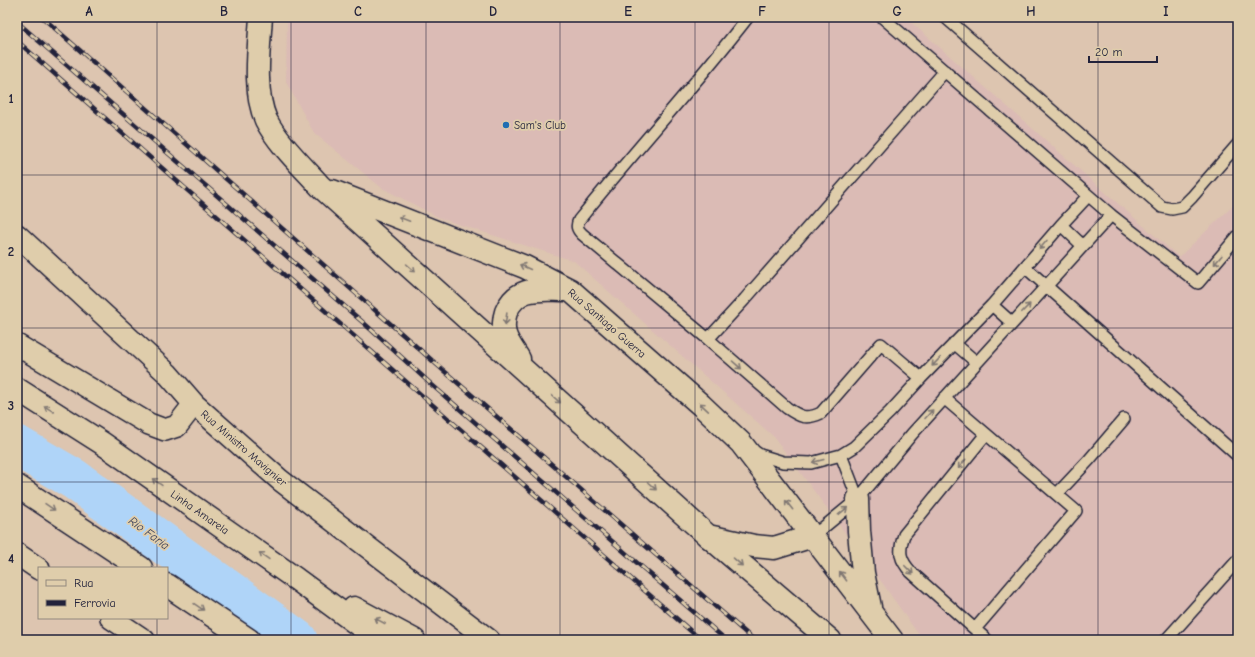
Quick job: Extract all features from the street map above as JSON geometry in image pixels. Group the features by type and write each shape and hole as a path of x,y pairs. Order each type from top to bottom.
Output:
{"main road":[{"name":"Rua Santiago Guerra","path":"261,17 258,78 260,101 266,120 278,139 320,186 708,536 830,640"},
{"name":"Rua Santiago Guerra","path":"320,186 525,267 570,290 702,405 741,443 892,640"},
{"path":"527,373 505,334 504,317 510,303 522,293 534,290 570,290"},
{"name":"Linha Amarela","path":"17,389 102,443 296,579 379,640"},
{"path":"17,486 139,567"},
{"path":"858,499 863,573 872,614"},
{"path":"708,536 754,546 774,548 813,536"},
{"path":"296,579 414,640"},
{"path":"168,587 248,640"}],"street":[{"name":"Rua Ministro Mavignier","path":"17,235 167,373 194,404 280,480 488,640"},
{"path":"17,345 149,424 165,430 177,426 194,404"},
{"path":"17,554 38,568"},
{"path":"112,619 144,640"}],"lane":[{"path":"748,17 707,68 610,181 577,224 577,228 582,234 708,339 787,408 800,416 811,417 821,414 881,344 921,378"},
{"path":"882,17 1088,196 1198,284 1238,236"},
{"path":"945,17 1162,207 1172,209 1182,207 1192,198 1238,144"},
{"path":"708,339 745,299 945,71"},
{"path":"741,443 760,454 783,462 811,463 841,455 854,447 890,412 954,343 992,305 1088,196"},
{"path":"813,536 858,499 912,434 976,362 1111,215"},
{"path":"1061,226 1083,246"},
{"path":"1025,267 1238,456"},
{"path":"992,305 1012,323"},
{"path":"954,343 976,362"},
{"path":"944,398 1076,511 974,629"},
{"path":"1057,494 1089,460 1124,419"},
{"path":"986,434 910,527 900,544 900,554 903,564 911,572 987,640"},
{"path":"841,455 858,499"},
{"path":"1166,640 1238,560"}],"shaded area":[{"path":"287,17 905,17 1179,257 1238,201 1238,640 924,640 774,437 574,261 442,219 382,188 314,133 286,82"}],"waterway":[{"name":"Rio Faria","path":"17,446 74,479 297,640"}],"railway":[{"path":"42,17 443,370 754,640"},
{"path":"17,22 726,640"},
{"path":"17,41 701,640"}],"place":[{"name":"Sam's Club","path":"506,125"}]}
